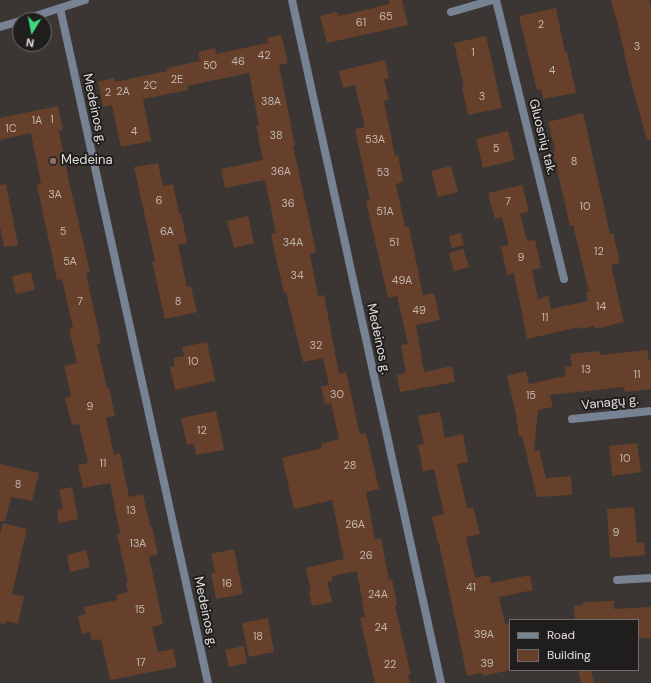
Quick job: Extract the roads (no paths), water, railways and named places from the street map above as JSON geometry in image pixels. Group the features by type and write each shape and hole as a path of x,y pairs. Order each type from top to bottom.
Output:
{"street":[{"path":"48,12 85,0"},
{"name":"Medeinos g.","path":"292,0 441,683"},
{"path":"451,12 494,0"},
{"name":"Gluosnių tak.","path":"494,0 564,279"},
{"name":"Medeinos g.","path":"60,8 208,683"},
{"path":"0,27 12,23"},
{"name":"Vanagų g.","path":"572,419 651,411"},
{"path":"617,580 651,578"}],"place":[{"name":"Medeina","path":"53,161"}]}
